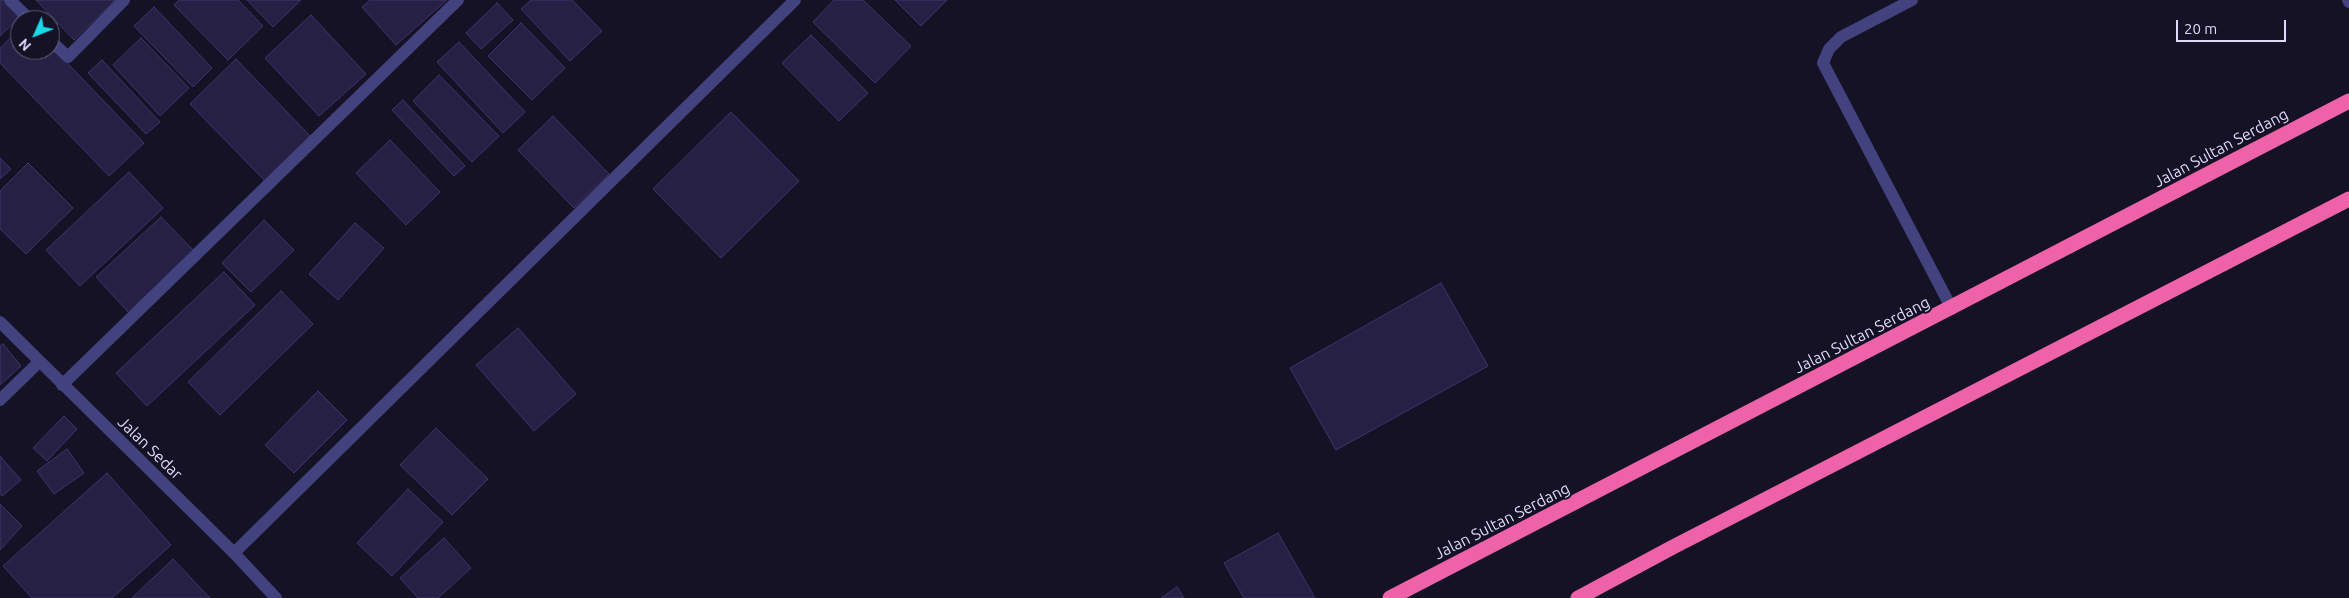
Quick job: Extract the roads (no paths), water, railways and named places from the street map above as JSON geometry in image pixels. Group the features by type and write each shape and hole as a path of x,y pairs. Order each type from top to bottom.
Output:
{"highway":[{"name":"Jalan Sultan Serdang","path":"1390,598 1952,309 2349,101"},
{"path":"1578,598 1673,546 2349,199"}],"street":[{"path":"10,0 20,10"},
{"path":"60,49 68,57 124,0"},
{"path":"62,384 458,0"},
{"path":"234,553 794,0"},
{"path":"1912,0 1841,36 1829,49 1823,63 1952,309"},
{"name":"Jalan Sedar","path":"0,322 234,553 276,598"},
{"path":"0,400 39,362"}]}
